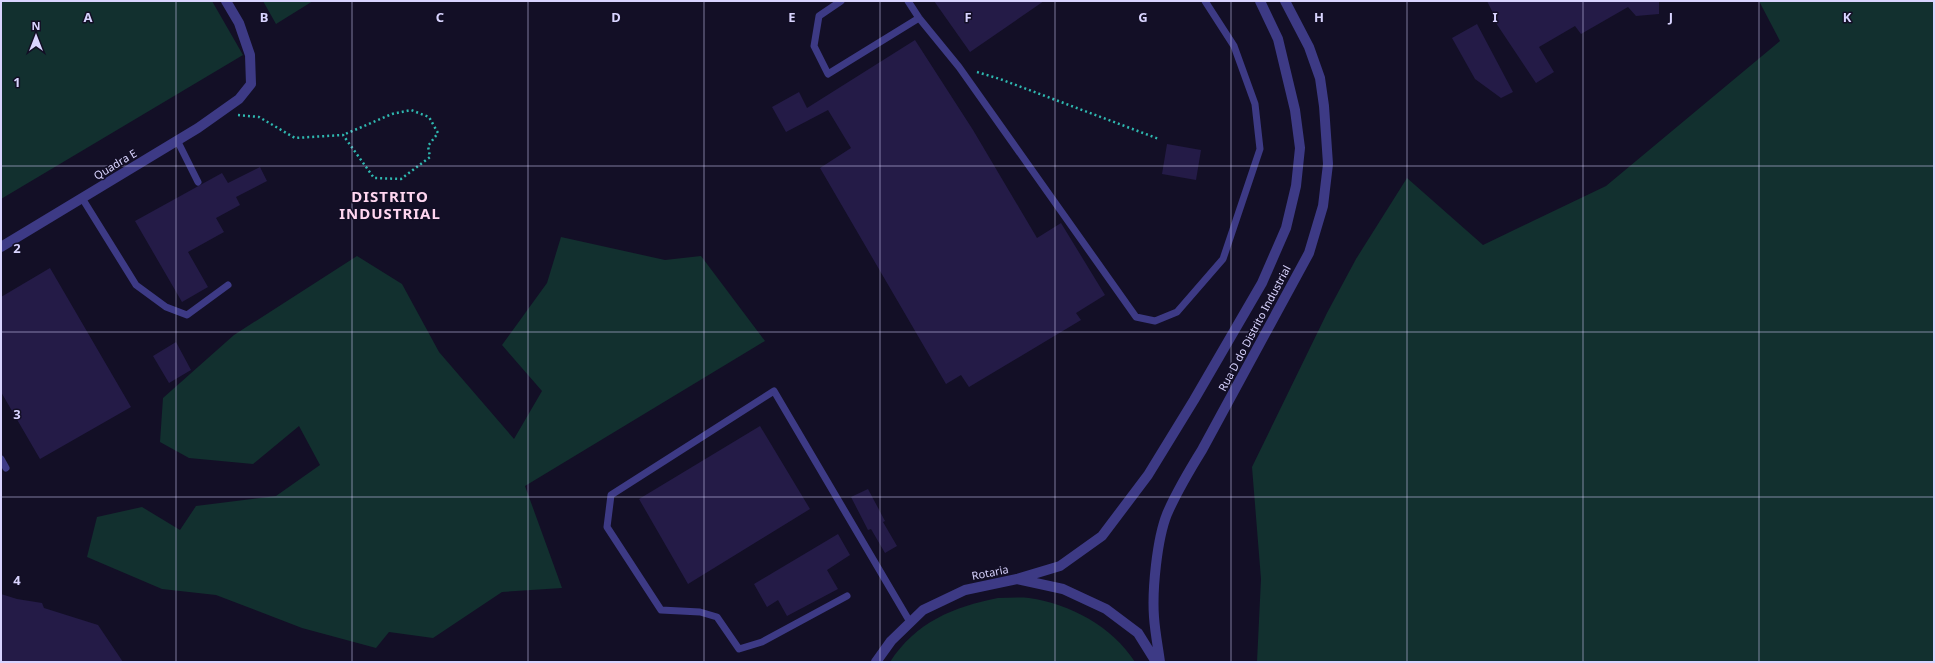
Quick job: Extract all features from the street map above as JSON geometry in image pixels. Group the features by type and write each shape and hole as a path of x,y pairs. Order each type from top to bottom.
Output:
{"street":[{"name":"Quadra E","path":"1,247 177,140 239,99 251,84 250,55 239,24 226,1"},
{"name":"Rua D do Distrito Industrial","path":"1017,579 1060,566 1102,536 1148,475 1198,393 1262,283 1286,228 1296,186 1300,148 1295,110 1278,39 1260,1"},
{"name":"Rua D do Distrito Industrial","path":"1160,662 1154,616 1155,583 1160,540 1167,516 1185,478 1202,450 1309,253 1322,206 1328,164 1324,106 1320,78 1309,47 1285,1"},
{"name":"Rotaria","path":"876,662 891,641 923,610 965,590 1017,579 1063,589 1106,609 1138,633 1156,662"}],"lane":[{"path":"841,1 819,16 814,46 828,74 919,18"},
{"path":"908,1 919,18 959,67 1136,317 1155,321 1177,312 1223,259 1260,149 1255,104 1234,46 1205,1"},
{"path":"177,140 198,182"},
{"path":"82,198 136,285 166,307 187,315 228,285"},
{"path":"847,596 762,642 739,650 717,617 700,612 661,610 607,527 612,495 774,391 910,622"},
{"path":"1,459 6,468"}],"path":[{"path":"959,67 1000,79 1159,139"},
{"path":"218,114 259,117 295,138 343,135 392,114 410,110 429,117 438,133 428,146 430,157 401,179 374,178 343,135"}],"green space":[{"path":"1,1 212,1 243,55 1,199"},
{"path":"263,1 313,1 276,24"},
{"path":"1759,1 1934,1 1934,662 1257,662 1261,579 1252,467 1327,313 1356,259 1407,178 1483,245 1606,186 1780,41"},
{"path":"561,237 665,260 701,256 765,341 525,486 562,588 502,592 433,638 389,632 376,648 302,628 216,595 162,589 87,557 97,517 142,507 180,530 196,506 276,496 320,465 299,426 253,464 189,458 160,442 163,398 234,335 357,256 402,284 439,352 514,439 542,391 502,345 547,283"},
{"path":"998,598 1029,598 1060,605 1074,611 1089,619 1114,638 1126,649 1135,662 890,662 900,648 912,636 937,618 966,606"}],"building":[{"path":"934,1 1044,1 970,52"},
{"path":"1487,1 1659,1 1659,14 1636,16 1628,7 1581,34 1575,26 1539,47 1554,72 1536,83 1492,17 1494,15"},
{"path":"1477,24 1513,92 1501,98 1475,79 1452,38"},
{"path":"915,40 973,130 1037,238 1061,223 1105,295 1076,313 1081,320 969,387 961,375 946,384 820,168 851,148 828,110 786,132 772,107 799,92 807,108"},
{"path":"1167,144 1201,150 1196,180 1162,174"},
{"path":"260,167 267,181 236,197 240,205 216,218 224,232 188,252 208,287 182,302 135,221 222,173 228,183"},
{"path":"50,268 131,407 40,459 1,392 1,297"},
{"path":"176,342 191,370 169,383 153,356"},
{"path":"760,426 810,509 688,584 639,499"},
{"path":"868,489 885,521 883,522 897,546 885,553 871,529 868,530 851,497"},
{"path":"838,534 850,555 827,570 838,589 787,616 778,600 767,607 754,584"},
{"path":"1,594 17,599 42,603 44,608 98,625 123,662 1,662"}],"district":[{"name":"DISTRITO INDUSTRIAL","path":"390,204"}]}
